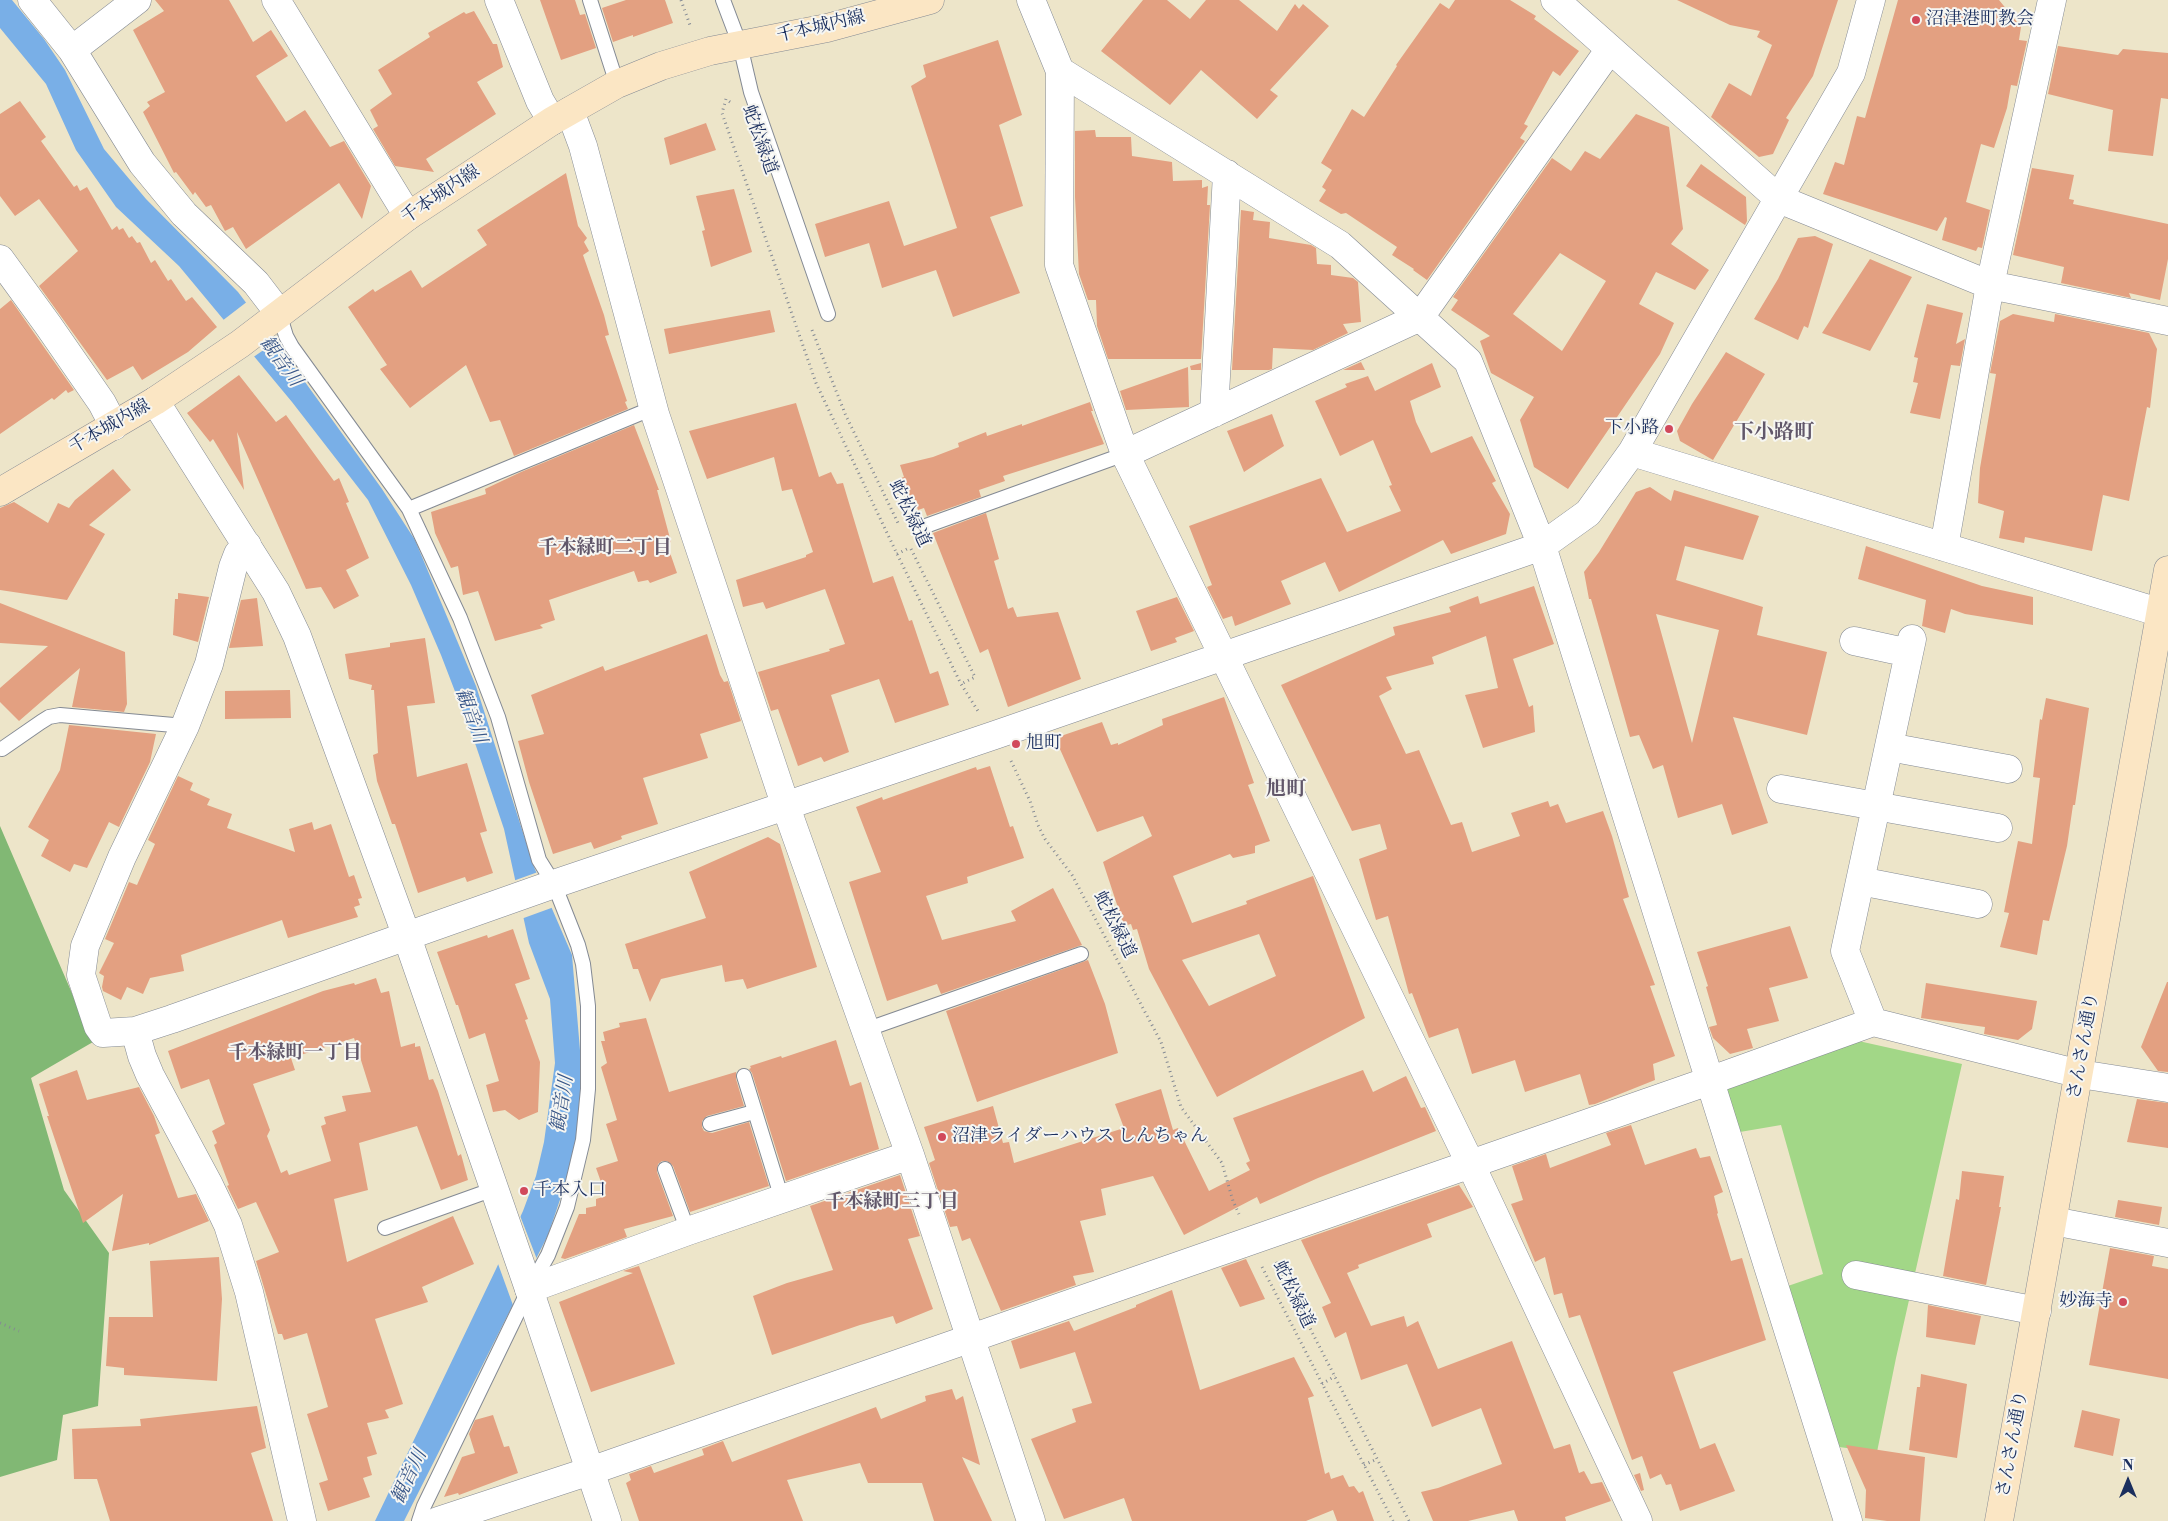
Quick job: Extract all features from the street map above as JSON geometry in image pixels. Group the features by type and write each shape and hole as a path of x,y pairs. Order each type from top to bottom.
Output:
{"main road":[{"name":"千本城内線","path":"0,492 156,401 240,344 408,216 561,116 617,84 661,66 710,51 827,28 930,0"},
{"name":"さんさん通り","path":"1999,1521 2164,613 2168,570"}],"street":[{"path":"32,0 72,50 142,163 184,214 256,283 273,318"},
{"path":"72,50 137,0"},
{"path":"276,0 408,216"},
{"path":"499,0 540,101 561,116 584,146 654,408 786,807 910,1155 1031,1521"},
{"path":"1031,0 1060,71 1059,265 1125,454 1470,1163 1638,1521"},
{"path":"1555,0 1779,199 1990,285 2168,321"},
{"path":"247,545 238,554 233,567 209,664 185,726 122,856 85,946 81,975 98,1026 103,1032 135,1032 510,900 786,807 1542,546 1588,513 1632,452 1851,73 1871,0"},
{"path":"1944,547 1990,285 2052,0"},
{"path":"1125,454 1420,317 1610,49"},
{"path":"1060,71 1340,244 1468,361 1542,546 1848,1521"},
{"path":"1214,413 1227,174"},
{"path":"0,259 59,340 102,403 114,426"},
{"path":"156,401 276,592 297,636 407,937 528,1285 607,1521"},
{"path":"1632,452 2164,613"},
{"path":"1854,641 1910,646 1845,951 1872,1022"},
{"path":"1889,747 2008,769"},
{"path":"1781,789 1998,828"},
{"path":"1860,880 1978,904"},
{"path":"438,1521 590,1471 971,1336 1709,1081 1872,1022 2080,1074 2168,1088"},
{"path":"135,1032 150,1075 228,1225 248,1292 302,1521"},
{"path":"528,1285 910,1155"},
{"path":"2053,1221 2168,1243"},
{"path":"1856,1275 2037,1311"}],"lane":[{"path":"590,0 617,84"},
{"path":"722,0 740,45 751,92 828,314"},
{"path":"273,318 409,509 467,636 498,717 539,860 584,964 588,1006 588,1089 583,1140 567,1208 548,1255 528,1285 424,1506 419,1521"},
{"path":"409,509 654,408"},
{"path":"920,528 1125,454"},
{"path":"2,750 49,717 60,715 185,726"},
{"path":"865,1030 1082,954"},
{"path":"744,1076 782,1199"},
{"path":"710,1124 754,1112"},
{"path":"665,1169 688,1231"},
{"path":"385,1228 494,1189"}],"path":[{"path":"681,0 692,32"},
{"name":"蛇松緑道","path":"731,104 726,99 722,113 816,383 961,684 982,718"},
{"name":"蛇松緑道","path":"810,327 846,416 900,527"},
{"name":"蛇松緑道","path":"907,541 975,676 961,684"},
{"path":"897,554 910,548"},
{"name":"蛇松緑道","path":"1010,759 1045,839 1072,875 1161,1042 1181,1107 1222,1163 1233,1201 1243,1222"},
{"name":"蛇松緑道","path":"1260,1259 1262,1267 1393,1521"},
{"name":"蛇松緑道","path":"1275,1260 1410,1521"},
{"path":"0,1323 19,1331"},
{"path":"1322,1384 1335,1376"},
{"path":"1364,1465 1377,1459"}],"green space":[{"path":"0,826 93,1042 31,1078 64,1190 109,1253 98,1406 63,1415 57,1460 0,1477"},
{"path":"1854,1040 1962,1064 1896,1358 1877,1452 1824,1445 1782,1288 1823,1274 1781,1125 1734,1133 1715,1084"}],"water":[{"name":"観音川","path":"0,0 12,0 44,39 65,70 104,149 146,199 238,292 382,489 415,540 476,686 534,867 572,955 583,1086 577,1139 566,1182 548,1235 404,1521 375,1521 496,1269 523,1211 536,1176 544,1142 555,1063 550,999 529,943 504,829 476,746 441,655 411,585 368,500 292,402 179,266 116,207 76,150 46,84 0,28"}],"pier":[{"path":"248,301 278,340 252,358 222,321"},
{"path":"538,872 554,907 521,919 513,881"},
{"path":"519,1213 538,1262 514,1308 497,1261"}],"building":[{"path":"155,0 229,0 253,42 271,30 288,56 256,76 286,122 305,110 330,147 344,141 371,186 362,219 339,183 246,249 233,227 225,231 211,205 206,207 195,192 193,195 176,172 174,173 143,112 150,106 147,102 165,92 133,30 164,11"},
{"path":"540,0 575,0 580,15 585,14 596,48 561,60"},
{"path":"626,0 665,0 673,23 613,42 602,8"},
{"path":"1143,0 1167,0 1190,19 1206,0 1239,0 1277,31 1295,4 1299,9 1303,4 1329,26 1270,90 1278,96 1257,119 1201,70 1170,105 1101,51"},
{"path":"1455,0 1510,0 1536,16 1534,19 1579,51 1560,76 1553,71 1524,124 1528,126 1520,138 1525,141 1427,280 1392,255 1397,247 1346,213 1341,214 1319,201 1326,190 1322,187 1332,170 1321,163 1352,109 1364,117 1396,65 1440,3 1449,9"},
{"path":"1677,0 1838,0 1813,76 1786,118 1789,120 1773,154 1759,157 1711,117 1729,83 1751,96 1772,45 1757,37 1760,31 1730,25"},
{"path":"1898,0 1999,0 2021,27 2019,40 2027,41 2017,86 2011,85 2007,108 1994,148 1981,144 1966,202 1990,210 1982,248 1978,247 1976,251 1942,240 1947,218 1945,217 1937,231 1823,194 1835,162 1844,165 1857,116 1865,118"},
{"path":"474,11 493,44 497,44 503,67 477,82 496,114 426,159 434,172 395,166 373,129 378,126 370,110 392,94 378,70 430,37 428,33 464,12 466,14"},
{"path":"998,40 1022,115 999,125 1023,206 990,217 1020,293 953,317 936,270 882,288 869,243 825,257 815,224 889,201 904,246 957,228 911,86 926,77 923,65"},
{"path":"2058,46 2118,55 2123,49 2168,53 2168,99 2161,98 2153,156 2108,151 2113,110 2048,94"},
{"path":"20,101 46,137 41,141 74,187 77,185 80,191 87,187 112,230 117,226 119,230 123,228 129,238 132,236 137,243 140,242 151,263 155,260 168,281 171,279 186,301 192,297 217,327 188,352 142,380 133,366 107,380 39,286 78,251 39,199 15,216 0,196 0,114"},
{"path":"1636,114 1669,127 1683,229 1671,244 1709,270 1695,290 1656,272 1639,304 1674,323 1660,354 1568,489 1534,467 1520,420 1534,397 1491,373 1480,341 1490,336 1451,310 1458,300 1453,297 1552,158 1571,171 1585,151 1600,159","holes":["1560,253 1606,281 1562,351 1513,314"]},
{"path":"706,123 716,150 670,165 664,138"},
{"path":"1095,130 1096,137 1131,137 1132,156 1172,162 1173,181 1202,180 1202,188 1208,186 1207,205 1210,205 1201,359 1108,359 1097,326 1096,300 1088,300 1079,274 1075,197 1075,131"},
{"path":"1701,164 1746,197 1747,221 1745,225 1686,186"},
{"path":"2032,168 2074,175 2069,199 2074,200 2073,204 2168,224 2168,259 2160,300 2129,293 2131,298 2061,283 2064,267 2013,255"},
{"path":"566,173 578,226 587,238 584,242 589,251 583,255 604,315 609,335 605,336 628,409 514,456 500,420 490,422 466,365 410,408 380,369 387,365 348,307 373,289 375,292 411,270 422,288 487,245 477,230"},
{"path":"734,189 752,252 711,267 702,231 705,230 696,196"},
{"path":"1241,210 1254,212 1253,220 1270,222 1269,238 1311,245 1316,248 1317,264 1331,265 1331,275 1353,278 1358,282 1361,322 1343,324 1348,333 1313,350 1273,348 1272,369 1232,370"},
{"path":"1815,236 1833,244 1808,328 1804,326 1798,340 1754,319 1778,279 1798,238"},
{"path":"1870,259 1912,277 1870,351 1822,333"},
{"path":"11,300 74,390 68,393 66,390 54,400 52,398 0,434 0,309"},
{"path":"1927,304 1963,313 1956,344 1965,339 1960,366 1951,365 1940,419 1910,413 1918,383 1913,382 1918,358 1914,357"},
{"path":"770,310 775,332 669,354 664,329"},
{"path":"2013,314 2054,322 2055,314 2149,333 2157,349 2150,408 2147,407 2129,501 2103,495 2092,551 2025,537 2024,543 1999,538 2004,511 1978,503 1980,468 1996,374 1990,373 2000,321"},
{"path":"1726,352 1765,374 1713,460 1680,441 1677,431"},
{"path":"1361,362 1365,370 1343,370"},
{"path":"1201,363 1201,370 1191,370 1190,366"},
{"path":"1432,363 1441,387 1410,401 1416,422 1431,453 1472,436 1496,481 1492,483 1510,514 1506,534 1451,554 1443,540 1339,592 1325,562 1281,581 1291,604 1235,626 1232,616 1223,619 1207,587 1212,585 1189,526 1321,478 1347,532 1401,511 1389,486 1392,485 1373,440 1340,456 1315,401 1347,387 1345,384 1368,376 1375,391"},
{"path":"1188,367 1189,407 1126,410 1120,391"},
{"path":"239,375 276,422 286,415 334,481 339,478 349,502 346,503 369,558 346,570 359,596 334,609 321,587 306,589 237,432 244,490 213,439 210,442 187,413"},
{"path":"1090,402 1093,411 1091,411 1104,444 1003,476 1005,481 979,490 981,497 927,516 924,508 918,510 914,498 909,501 901,478 904,477 900,465 933,457 959,447 958,443 986,432 987,436 1022,424 1022,426"},
{"path":"796,403 819,477 831,472 837,484 843,483 873,583 893,576 909,621 912,620 930,674 938,671 949,705 895,723 879,679 831,695 849,752 824,762 821,757 798,766 778,709 771,711 758,672 830,651 829,649 845,644 825,589 766,609 763,602 743,607 736,580 806,557 806,555 813,552 792,489 782,491 774,457 707,479 689,431"},
{"path":"1272,414 1284,446 1244,472 1227,431"},
{"path":"634,425 659,490 657,490 671,542 667,544 677,573 650,583 648,580 638,582 634,571 549,600 555,620 540,625 543,628 495,641 478,591 463,595 458,566 451,568 435,533 431,512 486,494 485,489 521,472"},
{"path":"113,469 131,490 89,525 105,534 67,600 0,590 0,508 14,502 48,523 58,503 69,508 75,500"},
{"path":"1650,487 1671,501 1674,490 1759,516 1743,560 1685,546 1676,580 1763,607 1757,635 1827,652 1807,735 1733,717 1768,823 1732,835 1722,804 1678,818 1663,765 1653,769 1639,735 1630,737 1591,599 1589,599 1584,572 1599,552 1636,492","holes":["1656,614 1719,630 1692,743"]},
{"path":"986,513 999,559 994,561 1008,609 1013,607 1017,617 1058,612 1081,679 1008,707 988,649 980,653 933,533"},
{"path":"1866,546 1982,586 2033,597 2033,625 1965,614 1951,609 1945,633 1922,626 1926,600 1858,579"},
{"path":"1534,586 1554,644 1513,659 1529,707 1533,705 1535,732 1483,748 1465,695 1498,688 1486,636 1432,657 1434,664 1386,677 1392,689 1379,696 1406,754 1419,750 1451,825 1462,822 1472,852 1520,836 1511,813 1548,801 1550,807 1558,804 1566,823 1603,811 1629,897 1623,899 1655,985 1650,986 1675,1056 1653,1064 1655,1080 1589,1105 1580,1074 1525,1092 1515,1060 1472,1074 1458,1028 1429,1038 1412,993 1409,994 1388,916 1376,920 1359,859 1387,849 1380,824 1352,831 1281,685 1395,635 1393,627 1451,612 1449,607 1478,596 1480,604"},
{"path":"178,593 209,597 198,642 173,635 175,599 178,599"},
{"path":"1177,597 1194,631 1175,638 1177,642 1151,651 1136,611"},
{"path":"257,598 263,646 229,648 241,600"},
{"path":"0,603 125,652 127,704 124,712 72,707 80,668 19,721 0,702 0,688 48,646 0,643"},
{"path":"707,634 720,675 724,682 728,681 741,721 700,734 708,758 643,778 658,824 621,836 622,839 594,849 591,842 553,854 529,782 518,741 544,734 531,695 603,666 605,671"},
{"path":"425,638 435,703 407,706 417,777 467,763 487,831 480,833 493,873 467,882 465,877 418,893 395,824 392,824 377,781 373,755 378,753 374,690 371,690 372,685 349,679 345,654 390,647 390,643"},
{"path":"290,690 291,718 225,719 225,691"},
{"path":"1224,697 1254,783 1248,785 1270,841 1255,846 1255,853 1233,858 1230,854 1173,876 1192,923 1247,904 1246,901 1313,876 1365,1018 1217,1097 1149,969 1137,929 1133,930 1131,924 1124,926 1103,862 1152,836 1143,816 1097,832 1055,738 1102,722 1111,745 1118,743 1118,745 1163,725 1162,719","holes":["1259,934 1276,976 1209,1006 1182,960"]},
{"path":"2046,698 2089,708 2067,846 2049,921 2043,920 2037,955 2000,947 2009,913 2004,912 2018,841 2032,844 2040,778 2033,777 2040,719 2042,720"},
{"path":"69,725 156,734 150,762 119,827 109,822 87,868 74,864 70,872 41,856 49,840 28,827 60,770"},
{"path":"990,766 1010,827 1013,826 1024,858 967,877 968,883 926,896 942,940 1016,921 1011,911 1053,888 1082,945 941,994 937,984 887,1001 849,882 881,872 856,807 882,797 883,800 976,767 977,770"},
{"path":"178,776 193,783 190,790 210,799 207,805 232,814 227,828 295,852 289,829 312,822 314,830 331,824 349,877 354,875 362,898 358,899 360,905 354,907 358,917 288,938 282,920 181,955 184,971 150,978 143,994 127,987 121,1000 103,991 104,976 99,973 114,943 105,939 129,882 137,885 155,844 148,840"},
{"path":"768,837 780,844 817,967 747,989 743,979 725,982 722,965 661,979 650,1002 638,969 633,969 625,944 706,918 689,872"},
{"path":"1790,926 1808,978 1769,988 1779,1021 1747,1029 1753,1048 1730,1054 1713,1038 1709,1027 1717,1025 1706,987 1708,986 1697,952"},
{"path":"513,929 530,979 515,984 528,1019 525,1020 540,1062 538,1112 519,1120 505,1110 493,1112 486,1085 499,1081 485,1033 469,1039 437,952 487,935 488,938"},
{"path":"1088,960 1105,1004 1118,1053 977,1102 946,1011"},
{"path":"376,978 381,993 389,991 401,1047 415,1043 415,1047 420,1046 429,1080 433,1079 438,1091 458,1156 461,1154 468,1180 441,1190 417,1126 359,1143 368,1190 334,1199 347,1262 453,1216 474,1264 422,1287 428,1302 375,1319 403,1404 385,1410 389,1418 367,1423 377,1454 367,1457 372,1475 363,1478 370,1497 328,1511 319,1483 328,1480 307,1414 328,1407 307,1333 284,1340 282,1334 278,1334 256,1261 279,1252 256,1202 238,1209 227,1186 229,1185 214,1145 217,1143 212,1131 225,1124 209,1079 181,1089 168,1051 323,991 354,983 355,985","holes":["354,1038 371,1092 342,1096 346,1111 324,1117 326,1124 321,1126 331,1161 289,1175 287,1170 281,1173 267,1136 270,1130 253,1084 295,1070 291,1058"]},
{"path":"2167,982 2168,1072 2158,1071 2141,1047"},
{"path":"1926,983 2037,1001 2032,1029 2018,1040 1984,1034 1985,1027 1921,1018"},
{"path":"646,1018 669,1092 736,1072 736,1079 744,1106 707,1116 702,1121 702,1127 704,1131 712,1133 749,1122 769,1186 690,1212 673,1166 667,1161 662,1161 658,1164 657,1172 673,1216 624,1229 627,1237 565,1259 561,1258 579,1214 586,1214 586,1208 596,1206 596,1199 606,1196 596,1168 618,1161 606,1124 617,1120 601,1067 607,1063 601,1041 605,1041 603,1032 620,1027 619,1023"},
{"path":"836,1040 850,1086 861,1082 879,1149 786,1181 752,1073 749,1069 751,1068 750,1066 781,1056 782,1058"},
{"path":"77,1070 87,1100 139,1087 154,1116 160,1133 155,1135 178,1198 196,1194 209,1221 149,1245 149,1243 112,1251 123,1194 83,1223 47,1116 49,1116 39,1084"},
{"path":"1363,1070 1373,1092 1406,1076 1421,1108 1425,1107 1436,1131 1318,1178 1260,1204 1257,1197 1184,1235 1153,1176 1101,1189 1106,1215 1080,1221 1094,1272 1073,1276 1076,1285 1001,1311 970,1238 962,1241 957,1226 950,1227 929,1163 935,1160 924,1127 993,1106 1003,1143 1009,1142 1014,1163 1124,1128 1115,1104 1161,1089 1173,1130 1178,1128 1209,1191 1250,1170 1246,1163 1250,1161 1233,1118"},
{"path":"2137,1099 2168,1103 2168,1148 2127,1142"},
{"path":"1631,1125 1645,1165 1696,1148 1700,1158 1710,1156 1723,1192 1714,1196 1717,1214 1731,1261 1742,1258 1766,1340 1673,1372 1700,1449 1715,1443 1735,1491 1680,1511 1671,1484 1666,1485 1661,1474 1650,1479 1642,1456 1632,1460 1580,1315 1569,1318 1562,1293 1554,1295 1545,1257 1535,1262 1511,1204 1523,1200 1512,1166 1546,1154 1550,1168 1611,1145 1606,1133"},
{"path":"1962,1171 2004,1176 1999,1207 2001,1207 1986,1285 1943,1276 1956,1199 1959,1200"},
{"path":"900,1175 920,1236 908,1239 933,1309 896,1324 893,1316 860,1325 772,1355 753,1296 787,1283 833,1270 810,1206"},
{"path":"1459,1185 1473,1207 1427,1224 1432,1237 1358,1265 1359,1268 1347,1273 1371,1326 1404,1316 1407,1327 1418,1321 1438,1369 1512,1341 1554,1449 1570,1444 1579,1473 1584,1471 1591,1484 1602,1482 1611,1501 1565,1517 1566,1521 1518,1521 1514,1510 1468,1521 1433,1521 1421,1492 1438,1488 1502,1464 1481,1408 1432,1427 1407,1364 1361,1380 1346,1332 1335,1338 1322,1307 1331,1303 1301,1240"},
{"path":"2118,1200 2162,1207 2159,1225 2115,1217"},
{"path":"2110,1248 2154,1256 2152,1266 2168,1269 2168,1379 2089,1365"},
{"path":"219,1257 222,1299 217,1381 124,1375 124,1368 106,1366 109,1317 153,1317 150,1261"},
{"path":"1246,1259 1265,1299 1240,1307 1221,1268"},
{"path":"639,1266 675,1364 591,1392 559,1302 633,1273 623,1271"},
{"path":"1172,1290 1200,1390 1294,1357 1314,1396 1308,1398 1325,1474 1329,1472 1331,1479 1343,1475 1349,1487 1354,1486 1359,1493 1363,1491 1374,1521 1337,1521 1333,1510 1306,1521 1132,1521 1124,1498 1064,1519 1031,1439 1076,1422 1072,1409 1092,1403 1075,1352 1020,1369 1011,1341 1069,1321 1074,1331 1136,1307 1136,1305"},
{"path":"1928,1305 1981,1316 1975,1345 1926,1337"},
{"path":"1921,1374 1967,1384 1957,1458 1909,1450 1917,1387 1920,1387"},
{"path":"952,1389 956,1400 963,1396 980,1465 962,1457 992,1521 934,1521 922,1483 868,1483 860,1463 787,1480 803,1521 639,1521 626,1483 631,1480 629,1474 651,1466 654,1473 704,1455 702,1449 723,1441 732,1462 876,1407 881,1419 926,1401 925,1396"},
{"path":"257,1406 266,1448 251,1453 273,1521 110,1521 97,1479 74,1479 72,1429 141,1426 140,1419"},
{"path":"2082,1410 2120,1419 2113,1456 2074,1447"},
{"path":"493,1415 504,1447 509,1446 518,1473 459,1495 458,1493 444,1497 462,1457 475,1453 469,1434 475,1420"},
{"path":"1846,1445 1925,1457 1920,1521 1887,1521 1865,1518 1866,1490"},
{"path":"1640,1473 1644,1490 1641,1491 1634,1475"}],"place":[{"name":"沼津港町教会","path":"1916,20"},
{"name":"下小路","path":"1669,429"},
{"name":"旭町","path":"1016,744"},
{"name":"沼津ライダーハウス しんちゃん","path":"942,1137"},
{"name":"千本入口","path":"524,1191"},
{"name":"妙海寺","path":"2123,1302"}],"district":[{"name":"下小路町","path":"1774,433"},
{"name":"千本緑町二丁目","path":"605,548"},
{"name":"旭町","path":"1286,790"},
{"name":"千本緑町一丁目","path":"295,1053"},
{"name":"千本緑町三丁目","path":"892,1202"}]}
